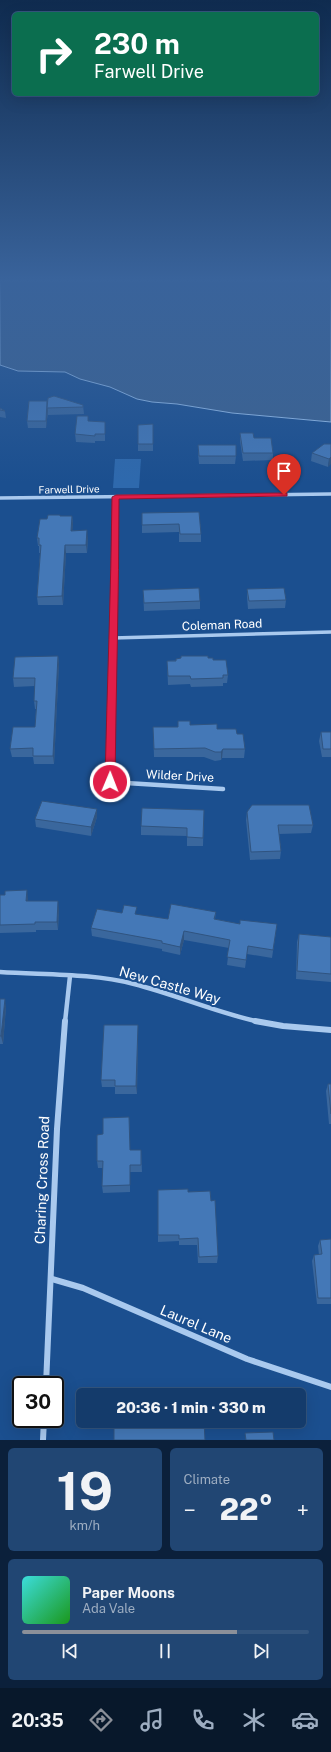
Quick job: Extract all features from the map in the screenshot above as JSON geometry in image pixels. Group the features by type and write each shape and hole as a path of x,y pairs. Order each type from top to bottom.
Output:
{"street":[{"name":"Farwell Drive","path":"0,498 331,494"},
{"name":"Wilder Drive","path":"116,497 115,618 113,638 110,782 223,789"},
{"name":"Coleman Road","path":"113,638 331,632"},
{"name":"New Castle Way","path":"0,972 103,978 134,984 236,1017 283,1026 331,1030"},
{"name":"Charing Cross Road","path":"47,1376 52,1279 55,1153 64,1022 70,976"},
{"name":"Laurel Lane","path":"52,1279 83,1288 247,1359 331,1387"},
{"path":"43,1440 44,1428"}],"shaded area":[{"path":"0,348 331,348 331,422 232,413 177,404 152,402 137,399 110,387 80,379 65,372 18,371 0,365"},
{"path":"115,459 141,459 139,488 113,488"}],"building":[{"path":"54,396 83,405 83,407 47,408 48,398"},
{"path":"29,401 47,401 46,421 27,421"},
{"path":"77,416 88,416 88,421 105,422 105,434 95,434 95,436 75,434"},
{"path":"153,424 153,444 138,444 138,425"},
{"path":"240,433 253,433 254,438 271,438 273,453 243,453"},
{"path":"324,444 331,444 331,457 329,459 312,453"},
{"path":"198,445 236,445 236,456 199,456"},
{"path":"199,512 201,534 180,534 179,524 142,525 142,513"},
{"path":"48,515 72,516 71,531 87,530 86,545 65,545 62,596 37,597 41,545 39,545 39,538 37,538 40,519 47,519"},
{"path":"199,588 200,601 144,603 143,590"},
{"path":"284,588 286,600 249,601 247,589"},
{"path":"58,656 53,756 33,756 33,748 10,749 13,727 35,727 37,701 34,701 35,678 13,678 15,657"},
{"path":"181,656 208,656 208,658 213,658 213,660 226,660 228,675 223,675 223,678 191,679 190,676 168,676 167,661 176,661 176,659 181,658"},
{"path":"178,721 190,721 190,725 217,724 217,729 236,729 237,734 243,734 245,749 223,749 221,752 215,752 205,748 154,749 153,727 178,727"},
{"path":"321,732 331,732 331,749 323,749"},
{"path":"42,801 97,809 91,827 35,819"},
{"path":"252,805 309,805 313,825 278,825 281,851 251,852 247,812"},
{"path":"142,808 204,810 203,838 187,837 187,828 141,826"},
{"path":"27,890 26,901 58,901 57,922 0,925 0,895 5,895 5,891"},
{"path":"171,904 216,912 214,919 240,924 240,920 277,924 273,950 248,946 246,960 227,957 230,940 184,931 180,947 162,943 162,941 91,928 97,909 122,913 124,905 137,907 135,914 168,919"},
{"path":"299,934 331,937 331,974 297,971"},
{"path":"0,999 5,999 1,1036 0,1036"},
{"path":"104,1025 138,1025 136,1086 115,1086 115,1080 101,1080"},
{"path":"328,1084 331,1084 331,1114"},
{"path":"129,1117 130,1150 141,1150 141,1165 130,1165 130,1185 102,1186 103,1161 97,1161 97,1135 103,1134 103,1118"},
{"path":"188,1189 188,1192 210,1191 211,1201 215,1200 218,1256 199,1257 198,1238 179,1239 179,1235 158,1235 158,1190"},
{"path":"331,1239 331,1298 318,1298 314,1255 322,1254 320,1240"},
{"path":"114,1428 204,1428 205,1440 114,1440"},
{"path":"273,1432 274,1440 246,1440 245,1433"}],"route":[{"path":"110,782 113,638 115,618 116,497 284,495"}]}
